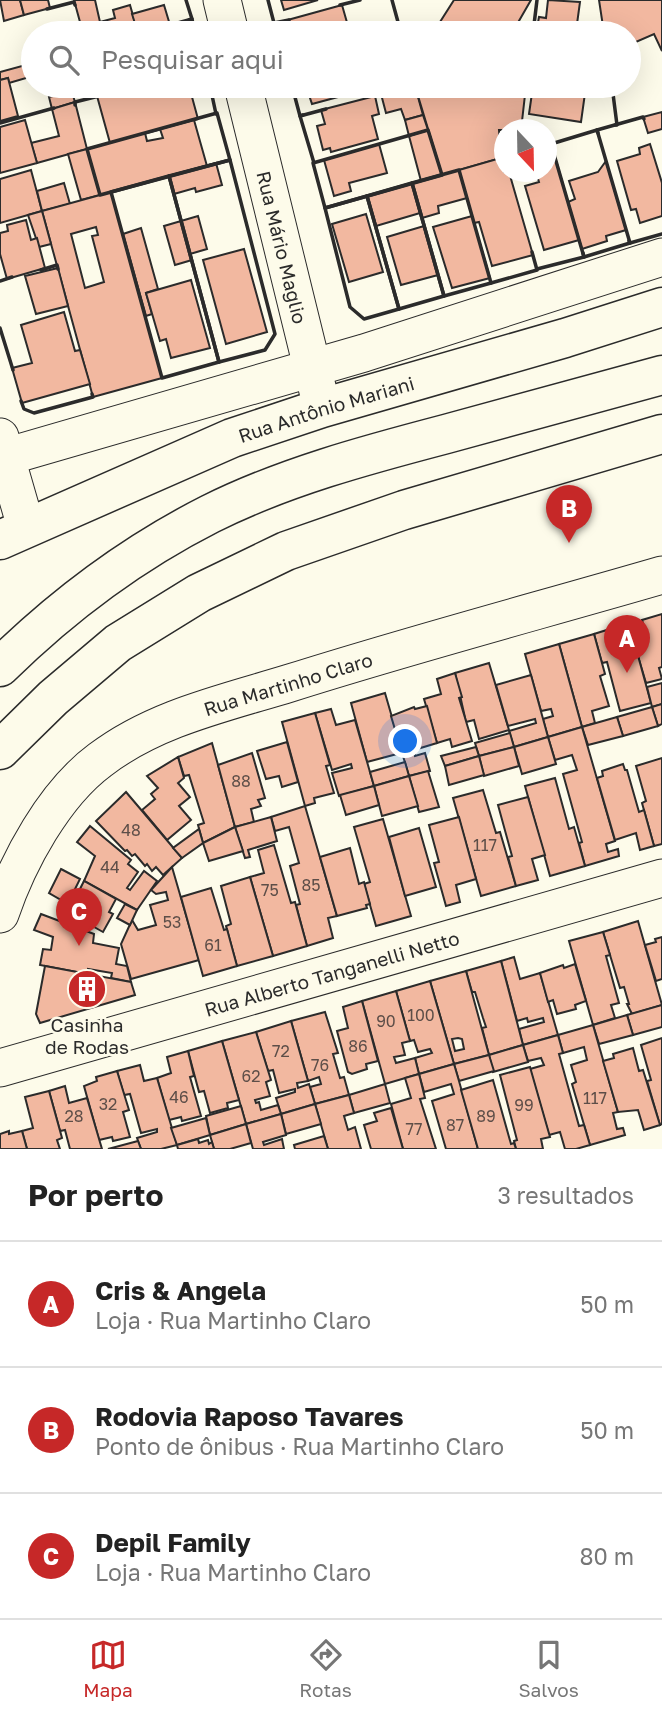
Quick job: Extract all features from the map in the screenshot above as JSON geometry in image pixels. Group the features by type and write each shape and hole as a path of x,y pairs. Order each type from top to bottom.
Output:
{"main road":[{"name":"Rua Antônio Mariani","path":"13,534 232,438 322,408 662,307"},
{"path":"0,667 30,637 130,560 210,514 281,484 362,456 662,375"},
{"path":"0,750 53,698 118,643 199,593 273,557 404,510 662,434"}],"street":[{"path":"222,0 227,21"},
{"name":"Rua Mário Maglio","path":"246,98 322,408"},
{"path":"13,534 3,447 313,368 662,257"},
{"name":"Rua Martinho Claro","path":"0,914 29,848 55,807 77,780 99,761 138,735 178,718 348,665 662,575"},
{"name":"Rua Alberto Tanganelli Netto","path":"0,1068 662,878"}],"building":[{"path":"0,0 20,0 24,15 4,21"},
{"path":"20,0 48,0 50,8 24,15"},
{"path":"74,0 95,0 100,21 80,21"},
{"path":"281,0 318,0 284,10"},
{"path":"454,0 531,0 519,21 441,21"},
{"path":"548,0 580,2 577,21 538,21 539,17 546,18"},
{"path":"599,0 662,0 662,51 654,34 641,40 641,21 602,21"},
{"path":"130,5 135,21 104,21 115,18 113,10"},
{"path":"164,5 169,21 134,21 132,14"},
{"path":"342,5 347,21 284,21"},
{"path":"21,66 21,80 9,83 8,78 0,80 0,72"},
{"path":"8,78 18,116 0,121 0,80"},
{"path":"49,98 74,98 75,102 52,109"},
{"path":"98,98 192,98 198,119 110,143"},
{"path":"310,98 334,98 312,104"},
{"path":"375,98 379,114 372,116 378,139 331,152 330,148 323,150 317,126 325,124 321,110"},
{"path":"382,98 418,98 423,115 405,120 401,109 386,113"},
{"path":"419,98 525,98 522,119 494,119 494,160 442,175"},
{"path":"531,98 584,98 581,122 529,114"},
{"path":"75,102 87,149 37,163 31,143 59,136 52,109"},
{"path":"662,112 662,129 648,133 643,117"},
{"path":"423,115 428,130 409,136 405,120"},
{"path":"25,120 37,163 0,173 0,127"},
{"path":"194,120 207,166 100,195 87,149 145,133 147,141 163,138 160,129"},
{"path":"428,130 442,175 421,181 409,136"},
{"path":"379,144 387,173 349,183 351,191 334,196 324,160"},
{"path":"650,144 662,183 662,216 640,223 636,209 631,210 617,161 640,154 639,148"},
{"path":"87,149 100,195 81,200 68,154"},
{"path":"494,160 494,182 512,182 533,255 492,266 479,222 474,223 459,170"},
{"path":"606,161 626,230 606,236 607,241 582,249 568,202 575,199 569,181 598,172"},
{"path":"216,163 222,185 174,194 169,176"},
{"path":"557,164 579,240 544,250 525,186 539,182 557,182"},
{"path":"31,170 42,211 0,223 0,179"},
{"path":"459,170 467,198 438,206 439,213 422,218 412,183"},
{"path":"64,183 70,204 42,211 37,191"},
{"path":"412,183 420,213 376,226 367,196"},
{"path":"111,192 162,378 93,397 42,211","holes":["96,227 98,235 92,236 104,282 85,288 71,234"]},
{"path":"42,211 51,244 39,247 28,215"},
{"path":"366,214 383,272 349,282 332,224"},
{"path":"198,216 207,249 190,254 181,221"},
{"path":"472,216 490,278 452,288 433,227"},
{"path":"26,220 31,240 37,238 45,268 7,279 0,254 0,233 8,231 7,225"},
{"path":"181,221 192,260 175,265 164,226"},
{"path":"424,226 438,275 401,285 387,237"},
{"path":"141,228 158,289 146,293 152,314 146,316 123,234"},
{"path":"244,249 267,332 226,344 203,260"},
{"path":"58,268 68,306 36,314 25,276"},
{"path":"191,280 210,348 171,358 166,339 160,341 146,293"},
{"path":"64,312 75,351 80,350 90,384 22,403 12,368 32,363 21,325"},
{"path":"662,614 662,667 659,668 662,679 646,683 632,636 646,632 642,620"},
{"path":"629,623 651,703 620,711 607,662 602,663 594,634"},
{"path":"594,634 605,674 600,676 609,706 592,711 595,723 582,727 559,644"},
{"path":"559,644 582,727 548,737 543,719 553,716 551,709 541,711 525,654"},
{"path":"489,663 509,730 479,739 474,720 466,722 455,673"},
{"path":"455,673 462,697 459,698 472,741 452,747 450,739 437,743 424,699 441,694 437,679"},
{"path":"531,675 548,737 514,747 509,731 536,723 535,719 508,726 496,685"},
{"path":"662,683 662,704 652,707 647,687"},
{"path":"385,693 398,738 392,739 397,754 367,762 351,703"},
{"path":"662,704 662,724 658,726 652,707"},
{"path":"427,706 437,743 414,750 415,756 425,753 430,771 409,776 391,716 414,707"},
{"path":"652,707 658,726 623,736 617,717"},
{"path":"331,709 336,725 355,720 374,786 339,796 332,773 352,768 351,764 332,770 315,713"},
{"path":"315,713 330,765 326,766 334,793 314,798 315,803 305,806 282,722"},
{"path":"617,717 623,736 588,745 582,727"},
{"path":"582,727 615,841 606,844 608,852 618,849 619,856 585,866 579,843 582,842 563,774 577,770 572,755 555,760 548,737"},
{"path":"510,733 514,747 479,756 475,743"},
{"path":"548,737 556,764 522,774 514,747"},
{"path":"287,742 298,782 282,787 279,776 266,779 257,751"},
{"path":"212,743 235,827 203,843 198,825 204,823 189,775 184,776 178,757"},
{"path":"476,747 479,756 445,766 441,756"},
{"path":"514,747 519,766 484,776 479,756"},
{"path":"252,753 265,798 258,800 261,806 251,809 254,822 235,827 218,765"},
{"path":"479,756 484,775 449,785 445,766"},
{"path":"178,757 184,778 178,783 190,797 179,806 191,820 167,840 142,810 155,799 151,794 158,788 147,776"},
{"path":"662,758 662,844 654,846 642,803 646,801 636,766"},
{"path":"405,762 409,776 374,786 370,772"},
{"path":"623,764 639,812 644,810 654,846 640,850 636,833 615,840 597,778 603,776 602,771"},
{"path":"428,771 439,807 419,812 409,776"},
{"path":"409,776 418,806 382,816 374,786"},
{"path":"555,778 569,829 574,827 585,866 550,876 525,786"},
{"path":"374,786 379,805 346,815 340,795"},
{"path":"483,790 496,833 500,832 516,886 481,896 453,798"},
{"path":"126,792 182,858 163,875 156,867 152,871 135,854 132,856 125,851 96,821"},
{"path":"528,797 545,855 532,859 538,880 516,886 508,857 512,856 498,805"},
{"path":"305,806 337,916 328,918 333,938 307,946 296,905 300,904 290,866 299,863 289,827 275,831 271,817"},
{"path":"271,817 277,841 248,850 250,857 245,858 235,827"},
{"path":"459,817 476,879 456,885 460,902 446,906 434,863 439,862 429,825"},
{"path":"383,819 411,916 376,926 364,884 370,882 354,827"},
{"path":"90,826 131,860 128,864 138,872 127,888 130,890 144,871 157,881 137,910 84,881 95,856 77,842"},
{"path":"235,827 243,851 209,861 203,843"},
{"path":"419,828 436,887 405,896 389,837"},
{"path":"199,829 203,843 182,858 173,848"},
{"path":"274,845 291,903 295,902 307,946 273,956 250,877 264,873 258,850"},
{"path":"350,848 359,884 364,882 370,904 366,905 367,908 337,916 320,857"},
{"path":"172,867 199,960 131,979 121,944 132,920 138,930 156,925 150,905 168,900 166,892 156,894 151,890"},
{"path":"61,869 80,879 74,891 78,893 84,881 116,899 109,912 113,914 103,932 87,923 83,930 61,922 69,908 66,907 68,904 49,893"},
{"path":"250,877 273,956 237,966 226,926 231,924 221,886"},
{"path":"211,888 224,930 227,929 237,966 203,976 181,897"},
{"path":"125,904 137,910 130,925 117,918"},
{"path":"41,914 94,934 93,943 119,948 116,964 127,966 131,982 111,978 112,973 88,969 87,974 40,965 43,949 51,950 53,937 34,930"},
{"path":"638,921 662,1005 632,1014 624,987 620,988 603,932"},
{"path":"603,932 610,955 606,956 619,1003 611,1005 615,1018 593,1025 569,941"},
{"path":"662,937 662,979 656,981 645,945"},
{"path":"514,957 520,979 540,973 558,1035 523,1045 519,1029 544,1022 543,1018 528,1022 527,1018 517,1021 501,961"},
{"path":"501,961 523,1045 489,1055 482,1028 486,1027 466,971"},
{"path":"575,964 586,1001 575,1005 576,1009 557,1014 553,1000 548,1002 540,973"},
{"name":"Casinha de Rodas","path":"45,966 131,982 135,995 40,1023 36,1014"},
{"path":"466,971 489,1055 454,1064 430,981","holes":["452,1039 462,1039 464,1049 455,1051"]},
{"path":"430,981 454,1064 419,1074 415,1058 432,1053 430,1049 418,1052 414,1040 410,1041 396,991"},
{"path":"396,991 410,1041 402,1043 405,1055 394,1057 396,1063 415,1058 419,1074 385,1084 362,1001"},
{"path":"362,1001 378,1061 366,1064 367,1069 352,1074 348,1072 337,1031 348,1028 343,1007"},
{"path":"662,1005 662,1027 633,1035 627,1015"},
{"path":"325,1012 338,1053 333,1054 340,1078 344,1077 349,1095 315,1104 310,1087 321,1084 319,1077 308,1081 291,1021"},
{"path":"627,1015 633,1035 599,1044 593,1025"},
{"path":"291,1021 308,1081 297,1083 298,1088 309,1084 315,1104 281,1114 276,1098 295,1092 295,1089 279,1093 273,1070 268,1071 256,1032"},
{"path":"593,1025 618,1112 613,1113 617,1129 623,1128 625,1135 590,1145 572,1084 576,1082 571,1065 587,1060 584,1047 563,1053 558,1035"},
{"path":"256,1032 271,1080 266,1082 270,1096 255,1100 256,1103 259,1102 261,1110 278,1105 281,1114 246,1124 222,1041"},
{"path":"558,1035 563,1053 559,1054 579,1126 584,1125 590,1145 576,1149 565,1149 560,1132 549,1135 530,1069 544,1065 541,1058 528,1061 523,1045"},
{"path":"662,1038 660,1125 647,1081 651,1080 641,1045"},
{"path":"222,1041 239,1100 227,1103 228,1108 210,1113 204,1091 199,1092 188,1051"},
{"path":"523,1045 528,1062 493,1072 489,1055"},
{"path":"633,1048 639,1071 643,1070 660,1125 644,1130 638,1110 618,1112 603,1061 614,1058 613,1054"},
{"path":"188,1051 194,1076 190,1077 201,1116 182,1121 181,1117 169,1120 157,1078 171,1073 167,1057"},
{"path":"489,1055 494,1071 459,1081 454,1064"},
{"path":"454,1064 478,1149 446,1149 432,1101 454,1094 451,1084 424,1092 419,1074"},
{"path":"140,1065 144,1081 157,1078 177,1145 161,1149 141,1149 137,1138 157,1132 157,1129 141,1133 130,1094 124,1095 117,1071"},
{"path":"530,1067 550,1137 541,1139 543,1149 516,1149 514,1141 517,1140 500,1075"},
{"path":"117,1071 129,1110 123,1112 130,1137 113,1141 112,1137 99,1140 84,1086 97,1081 96,1077"},
{"path":"419,1074 425,1098 420,1099 436,1149 403,1149 391,1104 411,1098 405,1078"},
{"path":"493,1080 511,1144 514,1143 516,1149 478,1149 461,1090"},
{"path":"385,1084 390,1103 354,1113 349,1095"},
{"path":"65,1086 69,1103 87,1098 102,1149 70,1149 65,1130 60,1131 49,1091"},
{"path":"49,1091 62,1138 57,1140 60,1149 27,1149 22,1131 33,1128 25,1097"},
{"path":"349,1095 354,1113 344,1116 348,1130 355,1127 361,1149 328,1149 315,1104"},
{"path":"315,1104 321,1124 286,1134 281,1114"},
{"path":"241,1106 246,1124 210,1135 206,1116"},
{"path":"391,1108 403,1149 371,1149 364,1125 377,1121 374,1113"},
{"path":"281,1114 286,1135 263,1142 264,1145 282,1139 284,1149 253,1149 246,1124"},
{"path":"206,1118 210,1135 177,1145 171,1128"},
{"path":"246,1124 251,1143 230,1149 214,1149 210,1135"},
{"path":"9,1131 9,1134 22,1131 27,1149 0,1149 0,1134"},
{"path":"324,1136 328,1149 295,1149 294,1145"},
{"path":"198,1139 199,1143 208,1140 209,1144 212,1142 214,1149 178,1149 177,1145"},
{"path":"138,1141 141,1149 108,1149"}],"wall":[{"path":"185,21 192,19 186,0"},
{"path":"268,0 273,21"},
{"path":"340,5 360,0"},
{"path":"392,0 398,21"},
{"path":"534,21 537,0"},
{"path":"47,9 74,2 75,5"},
{"path":"189,20 192,21"},
{"path":"284,21 289,20"},
{"path":"75,105 75,102 91,98"},
{"path":"213,98 216,114"},
{"path":"295,98 300,116 303,115"},
{"path":"614,98 615,125"},
{"path":"0,123 54,108"},
{"path":"314,163 300,116 326,109"},
{"path":"217,113 230,160 100,195 87,149 217,113"},
{"path":"598,133 597,130 643,117 644,119"},
{"path":"428,130 442,175 325,208 313,163 428,130"},
{"path":"597,130 630,243 584,257 551,144 597,130"},
{"path":"230,160 275,334 265,350 219,362 169,176 230,160"},
{"path":"459,170 491,283 444,296 412,183 459,170"},
{"path":"169,176 219,362 162,378 111,192 169,176"},
{"path":"412,183 444,296 399,309 367,196 412,183"},
{"path":"367,196 399,309 364,319 350,307 325,208 367,196"},
{"path":"629,241 630,243 662,234"},
{"path":"491,283 537,270 532,252"},
{"path":"537,269 584,257 583,253"},
{"path":"41,270 57,265 58,269"},
{"path":"0,281 12,277"},
{"path":"0,328 13,370"},
{"path":"21,401 24,409 34,413 93,397 92,394"}],"place":[{"name":"Rodovia Raposo Tavares","path":"569,543"},
{"name":"Cris & Angela","path":"627,673"},
{"name":"Depil Family","path":"79,946"},
{"name":"Casinha de Rodas","path":"87,989"}]}
